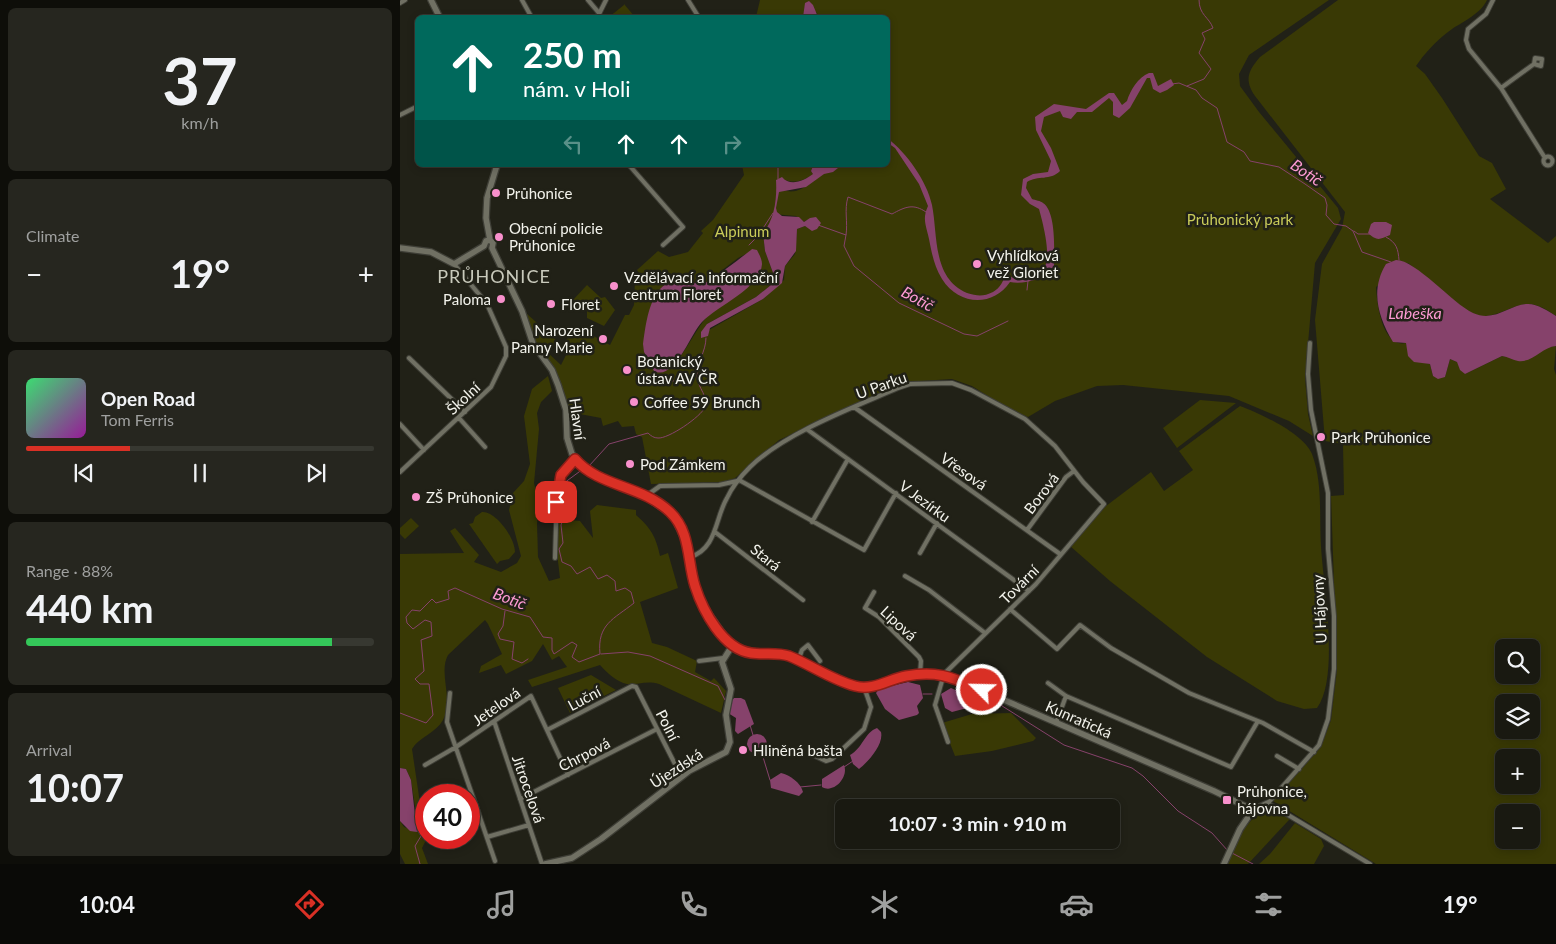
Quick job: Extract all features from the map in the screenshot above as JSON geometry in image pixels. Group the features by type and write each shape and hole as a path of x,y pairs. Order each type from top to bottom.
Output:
{"street":[{"path":"400,3 406,0"},
{"path":"431,0 438,15"},
{"path":"522,0 530,15"},
{"path":"588,0 598,15 606,0"},
{"path":"688,0 697,15"},
{"path":"1493,0 1486,14 1471,25 1466,40 1468,49 1501,88 1545,158 1544,163 1548,165 1552,163 1554,158 1549,156 1545,158"},
{"path":"1501,88 1534,64"},
{"path":"400,115 415,108"},
{"path":"484,246 488,250 492,248 493,244 490,240 486,218 486,198 496,167"},
{"path":"632,167 683,227 663,245"},
{"path":"400,248 431,252 454,264 484,246 486,241 490,240"},
{"name":"Hlavní","path":"492,248 515,296 533,344 552,370 558,385 566,410 568,444 575,459 588,472 646,496"},
{"name":"Školní","path":"400,472 491,388 503,365 506,347 487,304 454,264"},
{"name":"U Hájovny","path":"1253,810 1268,803 1319,745 1328,718 1334,669 1334,616 1328,548 1328,493 1311,410 1308,374 1310,343"},
{"path":"409,358 465,412"},
{"name":"U Parku","path":"690,557 701,552 715,532 727,497 739,480 769,452 854,407 910,384 952,383 972,390 1025,419 1055,446 1074,471 1104,504"},
{"name":"Vřesová","path":"854,407 1060,554"},
{"path":"459,418 485,447"},
{"path":"400,424 424,450"},
{"name":"V Jezírku","path":"808,430 1029,591"},
{"path":"555,558 557,491 561,475 575,459"},
{"path":"812,522 848,459"},
{"name":"Borová","path":"1027,530 1066,477 1074,471"},
{"path":"811,754 826,761 832,759 858,737 867,723 871,707 864,687 851,685 776,653 751,653 732,646 702,604 695,587 685,537 673,516 646,496 660,486 720,485 739,480 864,550 896,493"},
{"name":"Tovární","path":"944,674 1029,591 1104,504"},
{"path":"920,553 937,523"},
{"name":"Stará","path":"715,532 803,600"},
{"path":"904,576 930,590 985,633"},
{"name":"Lipová","path":"874,592 865,608 879,617 919,657 920,674"},
{"path":"1010,609 1057,649 1080,625 1111,648 1189,693 1258,721 1314,752"},
{"path":"798,661 802,650 808,645 820,660"},
{"path":"698,662 723,658 732,646"},
{"name":"Újezdská","path":"544,864 567,859 580,852 601,839 681,776 724,753 729,747 726,713 731,689 723,658"},
{"path":"944,674 936,704 948,742"},
{"name":"Kunratická","path":"864,687 905,676 944,674 1233,799 1253,810"},
{"path":"1048,683 1066,696 1230,767 1258,721"},
{"name":"Polní","path":"632,686 636,687 681,776"},
{"name":"Luční","path":"547,730 632,686"},
{"path":"450,693 446,719 495,861"},
{"name":"Jetelová","path":"425,765 456,747 531,696 568,775"},
{"path":"1056,722 1066,696"},
{"name":"Jitrocelová","path":"494,721 544,864"},
{"name":"Chrpová","path":"520,799 657,729"},
{"path":"1277,756 1299,769"},
{"path":"1268,803 1370,864"},
{"path":"1224,864 1240,829 1253,810"},
{"path":"487,837 529,824"}],"green space":[{"name":"Průhonický park","path":"760,0 1329,0 1249,55 1239,74 1240,86 1338,208 1341,219 1315,263 1305,378 1308,414 1313,436 1289,421 1229,396 1123,385 1097,386 1055,401 1028,417 1007,408 972,386 952,379 905,382 779,440 735,478 724,482 651,484 642,437 636,434 634,426 622,427 618,421 603,426 601,418 569,412 554,368 534,342 526,313 558,342 547,352 561,365 571,345 566,340 577,328 588,337 590,334 610,345 625,315 629,315 634,305 635,279 633,279 639,273 637,270 658,251 669,257 688,252 703,233 701,231 713,220 744,175 742,167 813,167 811,171 814,174 807,178 800,181 785,180 783,190 795,191 838,167 890,167 890,15 818,15 805,6 803,15 756,15","holes":["773,214 796,216 804,222 807,220 809,228 805,226 797,229 795,254 785,266 784,280 763,299 709,330 707,324 756,297 776,281 765,251 763,233","752,251 749,285 708,316 684,352 669,369 662,372 654,371 644,352 645,332 654,297 674,281 706,283 716,278 721,271 738,258"]},
{"name":"Průhonický park","path":"1338,0 1487,0 1480,10 1439,40 1416,66 1425,74 1442,98 1479,156 1492,163 1506,189 1490,199 1548,243 1556,236 1556,316 1541,307 1528,304 1487,316 1479,316 1454,301 1408,263 1376,287 1382,323 1386,332 1391,339 1398,343 1406,343 1408,350 1422,362 1430,364 1433,376 1445,377 1450,359 1457,362 1465,374 1502,356 1526,360 1545,347 1556,346 1554,369 1556,375 1556,864 1376,864 1273,801 1321,747 1331,720 1337,670 1331,496 1344,495 1343,444 1325,441 1315,320 1322,264 1342,228 1345,212 1255,96 1249,85 1250,71 1260,57"},
{"path":"624,5 633,15 612,15"},
{"path":"587,285 601,298 605,297 615,310 604,326 587,318 587,311 572,301"},
{"path":"548,376 552,391 541,402 537,413 539,429 534,483 539,503 537,523 538,557 549,581 560,578 557,553 557,519 580,521 593,538 590,511 597,505 636,510 636,515 652,533 660,556 668,553 678,588 640,602 652,643 667,647 697,661 695,672 711,681 714,678 726,691 721,713 659,684 623,683 612,677 600,665 532,687 528,680 567,667 559,656 552,660 543,644 532,661 506,674 501,665 479,673 481,666 502,654 485,620 448,655 445,662 447,704 443,720 412,749 417,784 415,784 415,806 411,780 406,769 400,768 400,554 464,553 450,531 455,528 479,555 474,562 501,572 517,563 521,556 509,510 513,493 524,481 530,464 524,416 532,389"},
{"path":"1200,400 1236,403 1177,448 1163,428"},
{"path":"1240,406 1270,419 1300,439 1312,454 1318,476 1329,653 1328,675 1324,693 1317,708 1304,709 1277,701 1207,657 1110,581 1070,546 1106,506 1151,472 1164,491 1193,470 1179,451"},
{"path":"482,512 493,516 504,526 512,540 515,552 509,559 500,561 497,564 469,524 473,523 475,517"},
{"path":"411,518 419,526 405,539 400,534 400,528"},
{"path":"591,675 616,690 570,713 558,688"},
{"path":"1011,713 1036,738 1033,741 992,751 955,756 942,723 972,714"},
{"path":"1270,806 1290,819 1248,864 1227,864 1248,823"},
{"path":"400,821 404,827 415,831 415,849 422,849 428,864 405,864 400,854"},
{"path":"1295,823 1321,839 1324,846 1314,864 1259,864 1270,854"}],"water":[{"path":"809,1 817,15 803,15 805,3"},
{"path":"1153,73 1158,86 1171,79 1174,85 1160,93 1153,89 1150,78 1147,78 1130,108 1119,118 1113,115 1113,102 1109,98 1092,112 1077,112 1071,119 1063,117 1060,111 1044,117 1041,131 1051,148 1060,171 1052,176 1027,182 1026,188 1032,199 1043,203 1051,215 1054,234 1054,269 1045,276 1033,280 1021,283 1010,282 995,296 985,299 967,298 949,288 939,274 934,260 925,222 928,206 919,184 895,148 890,144 890,141 909,159 926,186 932,205 939,255 948,277 956,286 967,293 986,295 1000,286 1005,273 1015,279 1042,270 1047,259 1046,241 1039,209 1030,204 1021,195 1023,179 1033,174 1048,172 1051,161 1036,130 1035,117 1054,104 1086,109 1109,93 1114,93 1122,105 1127,101 1138,81 1145,75"},
{"path":"813,167 838,168 833,172 824,174 806,187 779,192 776,208 777,212 782,216 799,217 804,222 816,217 821,223 817,229 812,231 805,226 797,229 796,251 785,266 782,283 763,299 710,328 708,336 701,338 701,332 707,324 756,297 776,281 765,251 763,233 773,215 776,180 782,177 789,182 797,182 813,174 811,171"},
{"path":"1374,222 1386,222 1392,225 1390,235 1378,239 1371,236 1368,233 1371,224"},
{"path":"752,249 757,250 762,262 760,273 754,281 747,289 702,322 681,355 668,370 661,373 654,371 644,352 643,344 651,305 660,289 667,283 676,281 707,282"},
{"name":"Labeška","path":"1396,260 1414,267 1464,308 1473,313 1488,316 1495,315 1528,304 1546,310 1556,316 1556,346 1523,361 1502,356 1465,374 1460,370 1457,362 1450,359 1445,377 1438,379 1433,376 1430,364 1414,362 1408,356 1406,343 1393,342 1383,323 1378,303 1378,284 1386,264"},
{"path":"908,682 920,685 923,698 917,706 919,713 917,715 899,720 885,709 876,693 879,689"},
{"path":"951,688 973,698 967,708 952,712 945,708 941,694"},
{"path":"734,698 745,700 754,724 738,734 735,731 736,718 728,713 729,704"},
{"path":"877,728 881,732 878,747 859,769 853,764 850,755 858,749 869,733"},
{"path":"757,734 764,737 767,744 764,751 757,754 750,751 747,744 750,737"},
{"path":"844,765 844,774 836,786 827,789 822,787 822,779"},
{"path":"400,768 406,769 411,780 415,832 410,831 400,821"},
{"path":"781,773 798,783 803,792 799,796 771,788 770,780"}],"waterway":[{"path":"1187,86 1204,79 1211,69 1199,53 1205,39 1202,33 1213,28 1202,13 1199,0"},
{"name":"Botič","path":"1172,84 1179,83 1196,90 1202,98 1217,108 1227,142 1244,152 1250,161 1279,167 1325,198 1327,205 1326,215 1334,224 1346,226 1353,231 1362,252 1391,262"},
{"name":"Botič","path":"778,167 778,179"},
{"name":"Botič","path":"818,225 846,235 848,197 892,214 909,207 926,212"},
{"name":"Botič","path":"758,236 773,213"},
{"path":"1354,231 1358,234 1370,234"},
{"name":"Botič","path":"846,235 844,246 854,266 899,303 964,334 977,336 1008,321"},
{"path":"1386,237 1396,247 1399,260"},
{"name":"Botič","path":"749,245 756,238"},
{"name":"Botič","path":"1027,290 1028,281"},
{"name":"Botič","path":"589,466 609,444 648,433 655,438 669,435 684,427 702,411 706,400 698,381 697,373 706,338"},
{"name":"Botič","path":"681,357 696,367"},
{"path":"672,381 682,381"},
{"name":"Botič","path":"400,713 426,723 433,715 429,684 420,684 415,679 424,671 421,640 432,636 431,622 425,620 413,629 407,623 406,617 412,610 420,611 432,599 436,603 449,599 448,591 455,588 502,609 530,617 543,637 552,638 554,654 572,642 577,645 572,657 579,662 600,654 601,636 604,629 608,623 634,603 631,592 625,588 616,591 615,581 607,575 598,579 590,567 577,574 571,566 562,562 559,549 563,543 561,525 566,511 560,499 564,483 583,469"},
{"path":"505,611 503,626 498,634 500,639 514,642 512,659 522,663 528,659"},
{"path":"601,654 628,652 650,656 718,686 725,700"},
{"path":"923,694 932,694"},
{"path":"973,698 999,704 1064,745 1132,768 1143,776 1178,811 1212,833 1228,851"},
{"path":"750,725 753,735"},
{"path":"765,753 763,757 770,780"},
{"path":"844,767 853,761"},
{"path":"800,787 821,785"},
{"path":"416,849 420,864"},
{"path":"1232,853 1253,864"}],"place":[{"name":"Průhonice","path":"496,193"},
{"name":"Obecní policie Průhonice","path":"499,237"},
{"name":"Vyhlídková vež Gloriet","path":"977,264"},
{"name":"Vzdělávací a informační centrum Floret","path":"614,286"},
{"name":"Paloma","path":"501,299"},
{"name":"Floret","path":"551,304"},
{"name":"Narození Panny Marie","path":"603,339"},
{"name":"Botanický ústav AV ČR","path":"627,370"},
{"name":"Coffee 59 Brunch","path":"634,402"},
{"name":"Park Průhonice","path":"1321,437"},
{"name":"Pod Zámkem","path":"630,464"},
{"name":"ZŠ Průhonice","path":"416,497"},
{"name":"Hliněná bašta","path":"743,750"},
{"name":"Průhonice, hájovna","path":"1227,800"}],"district":[{"name":"PRŮHONICE","path":"494,276"}],"route":[{"path":"556,502 561,475 565,468 575,459 584,469 592,474 628,487 669,511 676,519 685,537 690,552 695,587 702,604 724,637 739,650 751,653 786,655 857,687 879,684 905,676 932,673 944,674 982,690"}],"park label":[{"name":"Alpinum","path":"742,231"}]}
